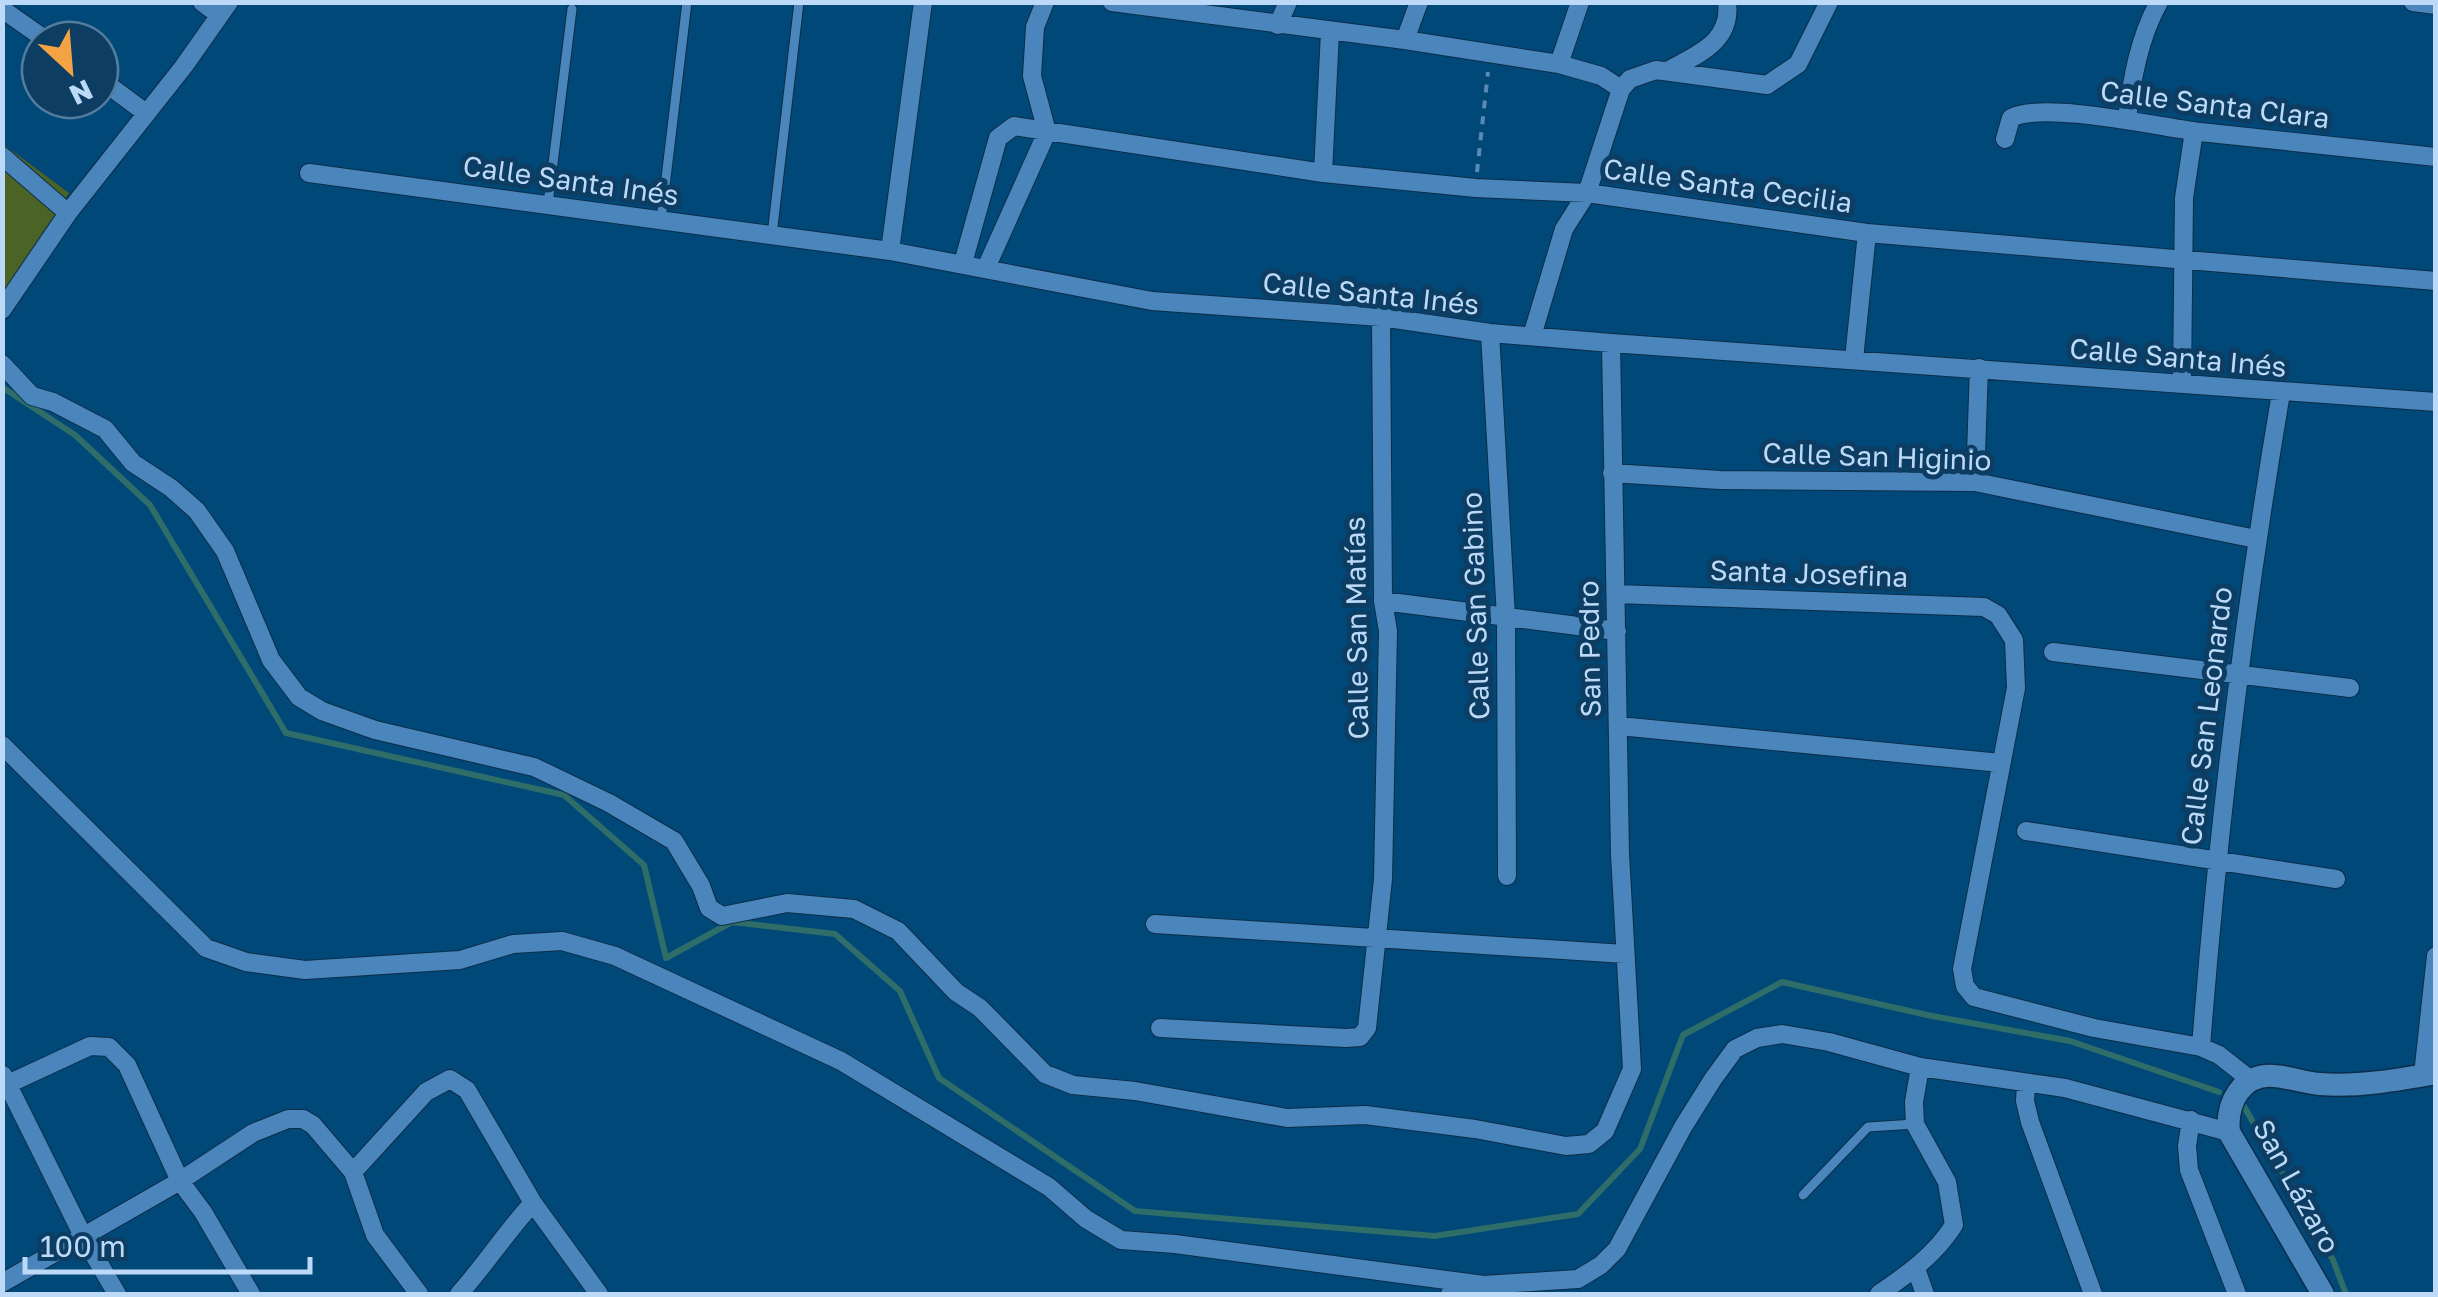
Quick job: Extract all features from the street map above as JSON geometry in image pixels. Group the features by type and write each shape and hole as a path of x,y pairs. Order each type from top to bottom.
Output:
{"main road":[{"path":"2240,1092 2260,1076 2320,1084 2386,1081 2429,1074"},
{"name":"San Lázaro","path":"2240,1092 2229,1132 2322,1294"}],"street":[{"path":"2,310 68,213 224,9 202,2"},
{"path":"890,251 923,2"},
{"path":"986,268 1047,132 1032,76 1036,27 1046,2"},
{"path":"1112,2 1559,64 1601,76 1621,89"},
{"path":"1278,25 1288,2"},
{"path":"1405,40 1420,2"},
{"path":"1559,64 1580,2"},
{"path":"1668,70 1718,40 1728,19 1728,2"},
{"path":"1532,336 1564,230 1587,193 1621,89 1644,72 1668,70 1768,85 1798,64 1829,2"},
{"path":"2127,119 2141,43 2159,2"},
{"path":"2414,2 2436,5"},
{"path":"1322,173 1330,32"},
{"path":"120,94 146,113"},
{"name":"Calle Santa Clara","path":"2006,139 2011,118 2020,114 2127,119 2194,131 2436,157"},
{"name":"Calle Santa Cecilia","path":"964,263 998,138 1014,126 1322,173 1476,188 1587,193 1867,233 2436,282"},
{"path":"2182,383 2184,198 2194,131"},
{"path":"2,156 68,213"},
{"name":"Calle Santa Inés","path":"309,172 890,251 1152,301 1382,317 1490,334 2182,383 2281,394 2436,402"},
{"path":"1854,359 1867,233"},
{"name":"Calle San Matías","path":"1160,1028 1360,1037 1367,1028 1384,879 1388,631 1383,601 1382,317"},
{"name":"Calle San Gabino","path":"1490,334 1506,617 1507,876"},
{"name":"San Pedro","path":"2,364 32,396 53,402 104,428 133,463 197,510 225,551 271,660 299,697 322,711 375,730 534,767 609,802 674,841 701,886 709,908 722,916 788,903 854,909 898,931 956,992 980,1008 1045,1074 1073,1085 1135,1091 1288,1118 1365,1115 1566,1146 1589,1144 1605,1131 1632,1069 1625,954 1611,343"},
{"path":"1975,482 1979,368"},
{"name":"Calle San Leonardo","path":"2200,1047 2237,676 2281,394"},
{"name":"Calle San Higinio","path":"1612,472 1720,480 1975,482 2256,539"},
{"name":"Santa Josefina","path":"1616,594 1984,607 1998,615 2014,640 2016,688 2001,762"},
{"path":"1383,601 1616,630"},
{"path":"2053,652 2350,688"},
{"path":"1619,726 2001,762 1962,970 1965,986 1974,998 1996,1004 2094,1028 2200,1047 2219,1055 2240,1092"},
{"path":"2,745 206,948 246,962 304,970 460,960 513,944 562,941 615,956 841,1061 1049,1187 1086,1220 1121,1240 1484,1286"},
{"path":"2026,830 2336,879"},
{"path":"1154,924 1625,954"},
{"path":"2429,1074 2436,956"},
{"path":"1450,1294 1484,1286 1565,1282 1601,1265 1617,1249 1714,1079 1735,1050 1756,1038 1782,1034 1920,1066 2065,1088 2229,1132"},
{"path":"118,1294 84,1238 5,1079 90,1046 109,1047 127,1065 180,1180 251,1294"},
{"path":"1879,1294 1916,1269 1954,1225 1947,1182 1915,1124 1920,1066"},
{"path":"353,1172 426,1092 450,1080 467,1090 533,1203 599,1294"},
{"path":"2026,1083 2030,1122 2092,1294"},
{"path":"2,1282 84,1238 253,1133 288,1118 303,1118 353,1172 375,1235 419,1294"},
{"path":"2191,1120 2186,1146 2189,1170 2237,1294"},
{"path":"459,1294 533,1203"},
{"path":"1916,1269 1926,1294"}],"lane":[{"path":"661,220 687,2"},
{"path":"772,235 798,2"},
{"path":"548,204 572,10"},
{"path":"1804,1195 1868,1127 1915,1124"}],"path":[{"path":"1476,188 1490,53"}],"green space":[{"path":"3,144 69,193 3,294"}],"waterway":[{"path":"2,387 75,435 150,505 286,733 564,795 644,865 666,958 732,922 835,934 900,991 939,1078 1135,1211 1435,1236 1578,1214 1640,1149 1683,1035 1782,982 1927,1015 2070,1041 2219,1092"},
{"path":"2242,1103 2333,1260 2346,1294"}]}
